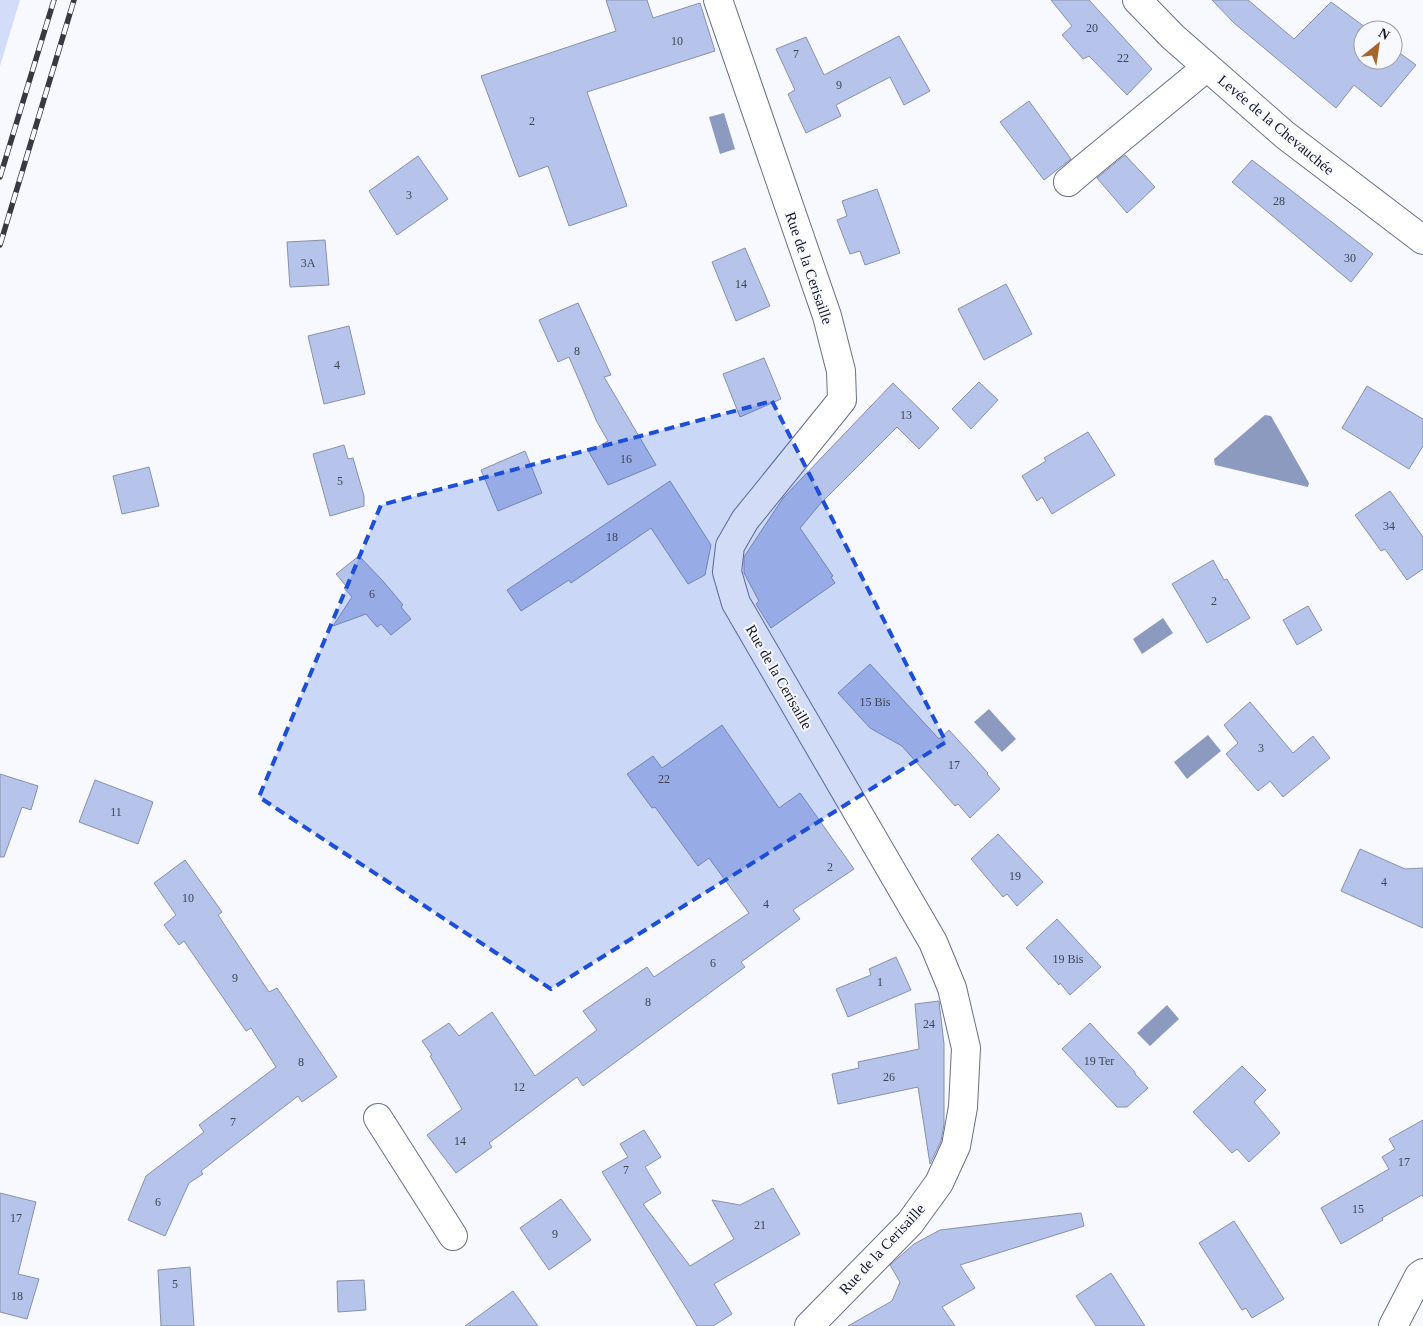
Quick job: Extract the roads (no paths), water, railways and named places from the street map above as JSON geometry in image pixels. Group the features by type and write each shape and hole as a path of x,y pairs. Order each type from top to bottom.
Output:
{"street":[{"name":"Rue de la Cerisaille","path":"718,0 827,316 841,371 842,400 745,520 730,546 727,572 736,603 933,942 952,988 966,1048 963,1107 956,1146 939,1184 910,1222 816,1323"},
{"name":"Levée de la Chevauchée","path":"1137,0 1173,37 1285,136 1423,240"},
{"path":"1068,182 1207,67"},
{"path":"378,1118 453,1236"},
{"path":"1393,1326 1419,1276 1423,1273"}],"railway":[{"path":"0,177 54,0"},
{"path":"0,245 74,0"}]}
